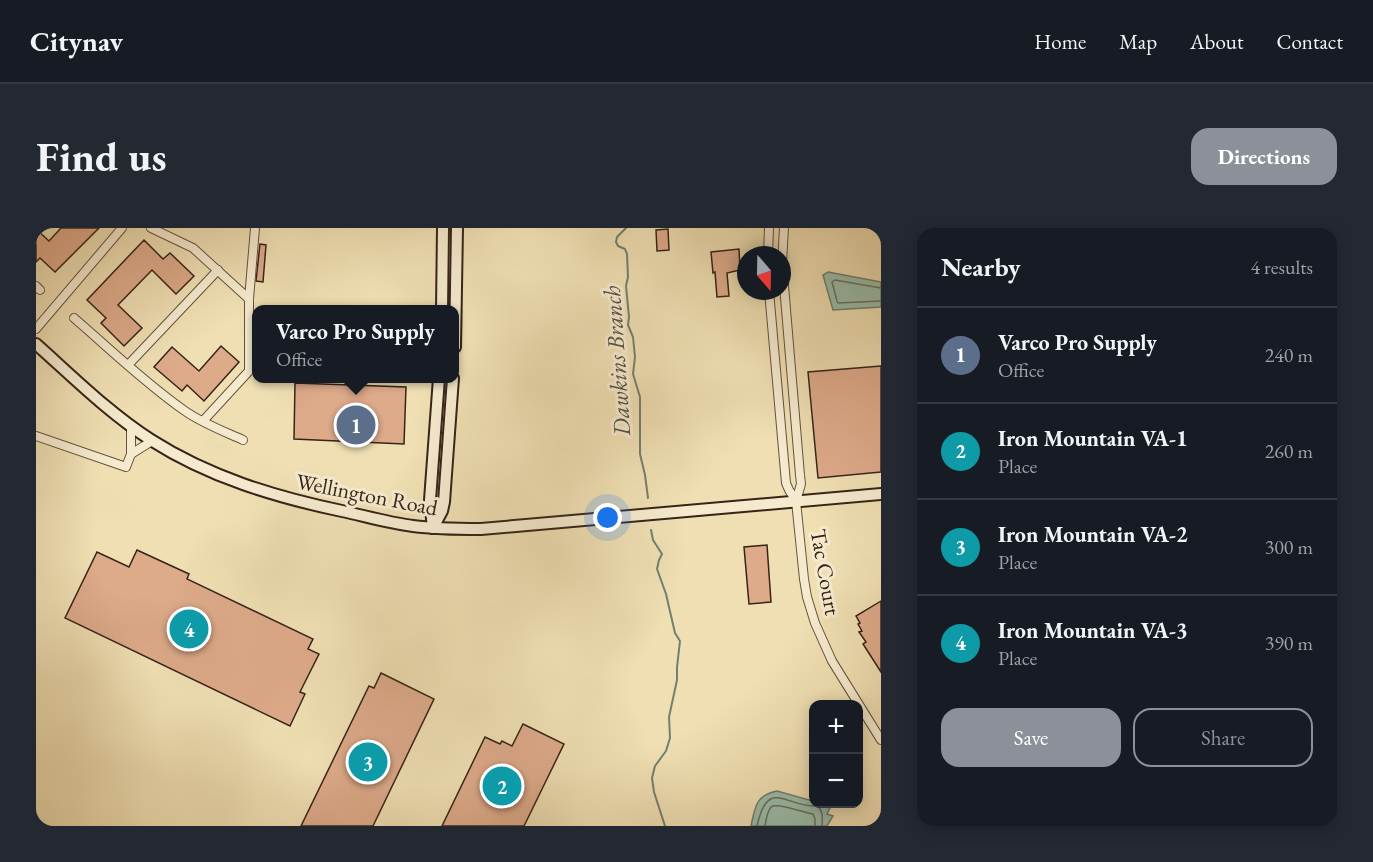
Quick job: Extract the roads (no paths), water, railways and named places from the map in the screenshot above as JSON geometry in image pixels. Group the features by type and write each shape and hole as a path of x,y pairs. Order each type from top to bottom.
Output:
{"main road":[{"path":"442,305 443,228"},
{"path":"456,305 457,228"},
{"path":"443,246 457,246"},
{"name":"Wellington Road","path":"36,344 131,426 153,441 201,466 258,490 411,526 481,529 881,494"},
{"path":"434,528 430,500 439,383"},
{"path":"434,528 444,502 453,383"}],"street":[{"path":"36,328 122,228"},
{"path":"151,228 193,248 249,299"},
{"path":"203,421 249,371 249,299 255,228"},
{"path":"768,246 769,228"},
{"path":"784,228 782,262 801,484 796,501"},
{"path":"128,364 218,270"},
{"path":"770,300 786,483 796,501"},
{"path":"74,318 186,412 243,440"},
{"path":"36,436 126,467 131,454 131,426"},
{"path":"131,454 153,441"},
{"name":"Tac Court","path":"796,501 804,579 815,623 832,661 881,740"}],"water":[{"path":"828,272 881,282 881,307 833,310 823,275"},
{"path":"777,791 809,800 809,808 830,808 827,814 833,816 827,826 751,826 755,808 765,795"}],"waterway":[{"name":"Dawkins Branch","path":"626,228 617,237 616,242 618,246 625,249 627,254 628,325 633,337 635,357 633,374 640,397 640,454 648,498"},
{"name":"Dawkins Branch","path":"651,530 653,540 662,554 657,569 666,594 675,633 680,641 677,680 669,717 670,738 666,751 655,766 652,778 665,826"}],"place":[{"name":"Varco Pro Supply","path":"356,425"},
{"name":"Iron Mountain VA-3","path":"189,629"},
{"name":"Iron Mountain VA-2","path":"368,762"},
{"name":"Iron Mountain VA-1","path":"502,786"}]}
